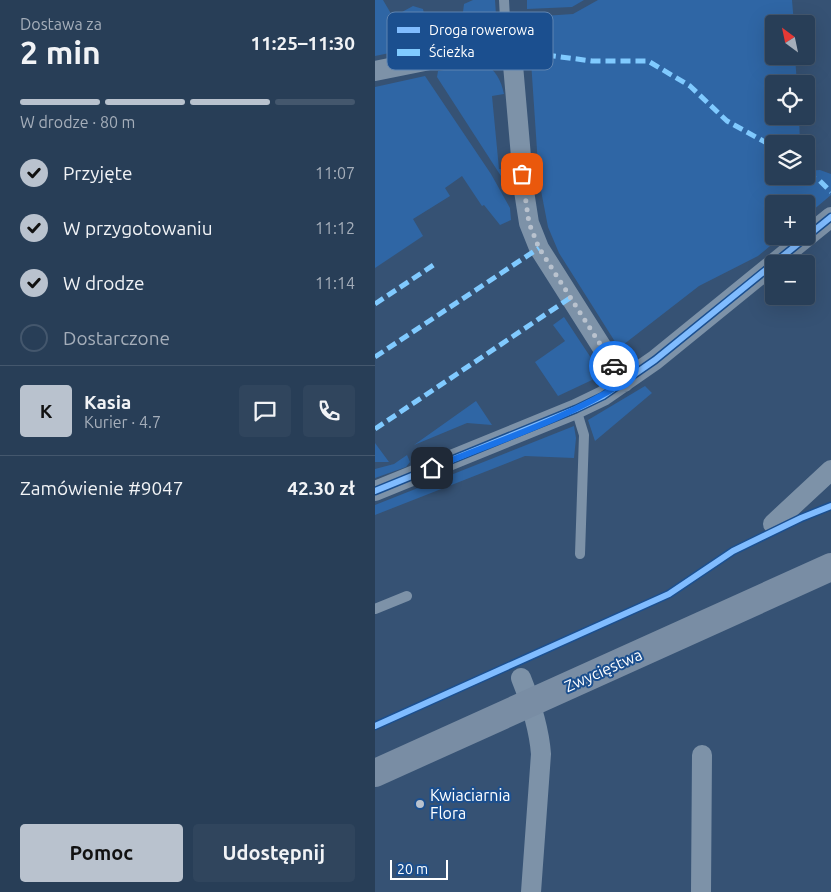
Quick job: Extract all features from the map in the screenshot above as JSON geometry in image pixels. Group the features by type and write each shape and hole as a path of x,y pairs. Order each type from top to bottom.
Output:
{"main road":[{"name":"Zwycięstwa","path":"375,773 831,567"}],"street":[{"path":"513,70 524,192 529,223 539,248 624,382"},
{"path":"375,491 576,409 603,396 655,360 831,217"},
{"path":"773,524 831,470"},
{"path":"521,678 531,703 539,733 541,754 531,892"},
{"path":"701,892 702,755"}],"lane":[{"path":"576,409 584,434 580,554"},
{"path":"375,609 407,596"}],"shaded area":[{"path":"375,0 383,0 390,12 387,12 387,54 375,56"},
{"path":"473,0 495,0 496,12 463,12 464,4"},
{"path":"527,0 584,0 572,7 527,9"},
{"path":"598,0 792,0 793,15 765,15 765,65 796,65 796,75 765,75 765,125 799,125 800,135 765,135 765,185 815,185 815,170 831,174 831,195 815,208 815,195 765,195 765,245 771,245 758,256 699,286 619,348 559,253 548,227 539,180 532,70 553,70 553,15 573,14"},
{"path":"413,6 423,9 424,12 402,12"},
{"path":"492,70 497,76 504,94 492,96 499,169 511,170 510,190 437,77 438,71"},
{"path":"425,76 491,174 510,208 511,220 500,225 484,205 482,206 462,176 445,188 450,196 413,219 423,236 375,268 375,87"},
{"path":"564,317 597,367 596,376 592,380 558,396 535,362 565,341 553,325"},
{"path":"645,386 652,393 595,441 588,420"},
{"path":"476,401 492,425 467,423 414,445"},
{"path":"574,426 576,438 574,458 525,456 375,515 375,505"},
{"path":"375,443 389,462 375,462"},
{"path":"407,455 410,462 406,467 375,478 375,469 394,464"}],"marked path":[{"path":"553,56 592,61 648,61 690,86 727,121 765,142"},
{"path":"815,179 819,180 831,192"},
{"path":"375,357 539,248"},
{"path":"375,304 435,264"},
{"path":"375,429 570,298"}],"cycle path":[{"path":"375,491 576,409 603,396 655,360 831,217"},
{"path":"375,726 669,594 733,551 801,518 831,506"}],"way so far":[{"path":"522,174 529,223 539,248 614,366"}],"place":[{"name":"Kwiaciarnia Flora","path":"420,804"}],"route":[{"path":"432,468 576,409 603,396 624,382 614,366"}]}
